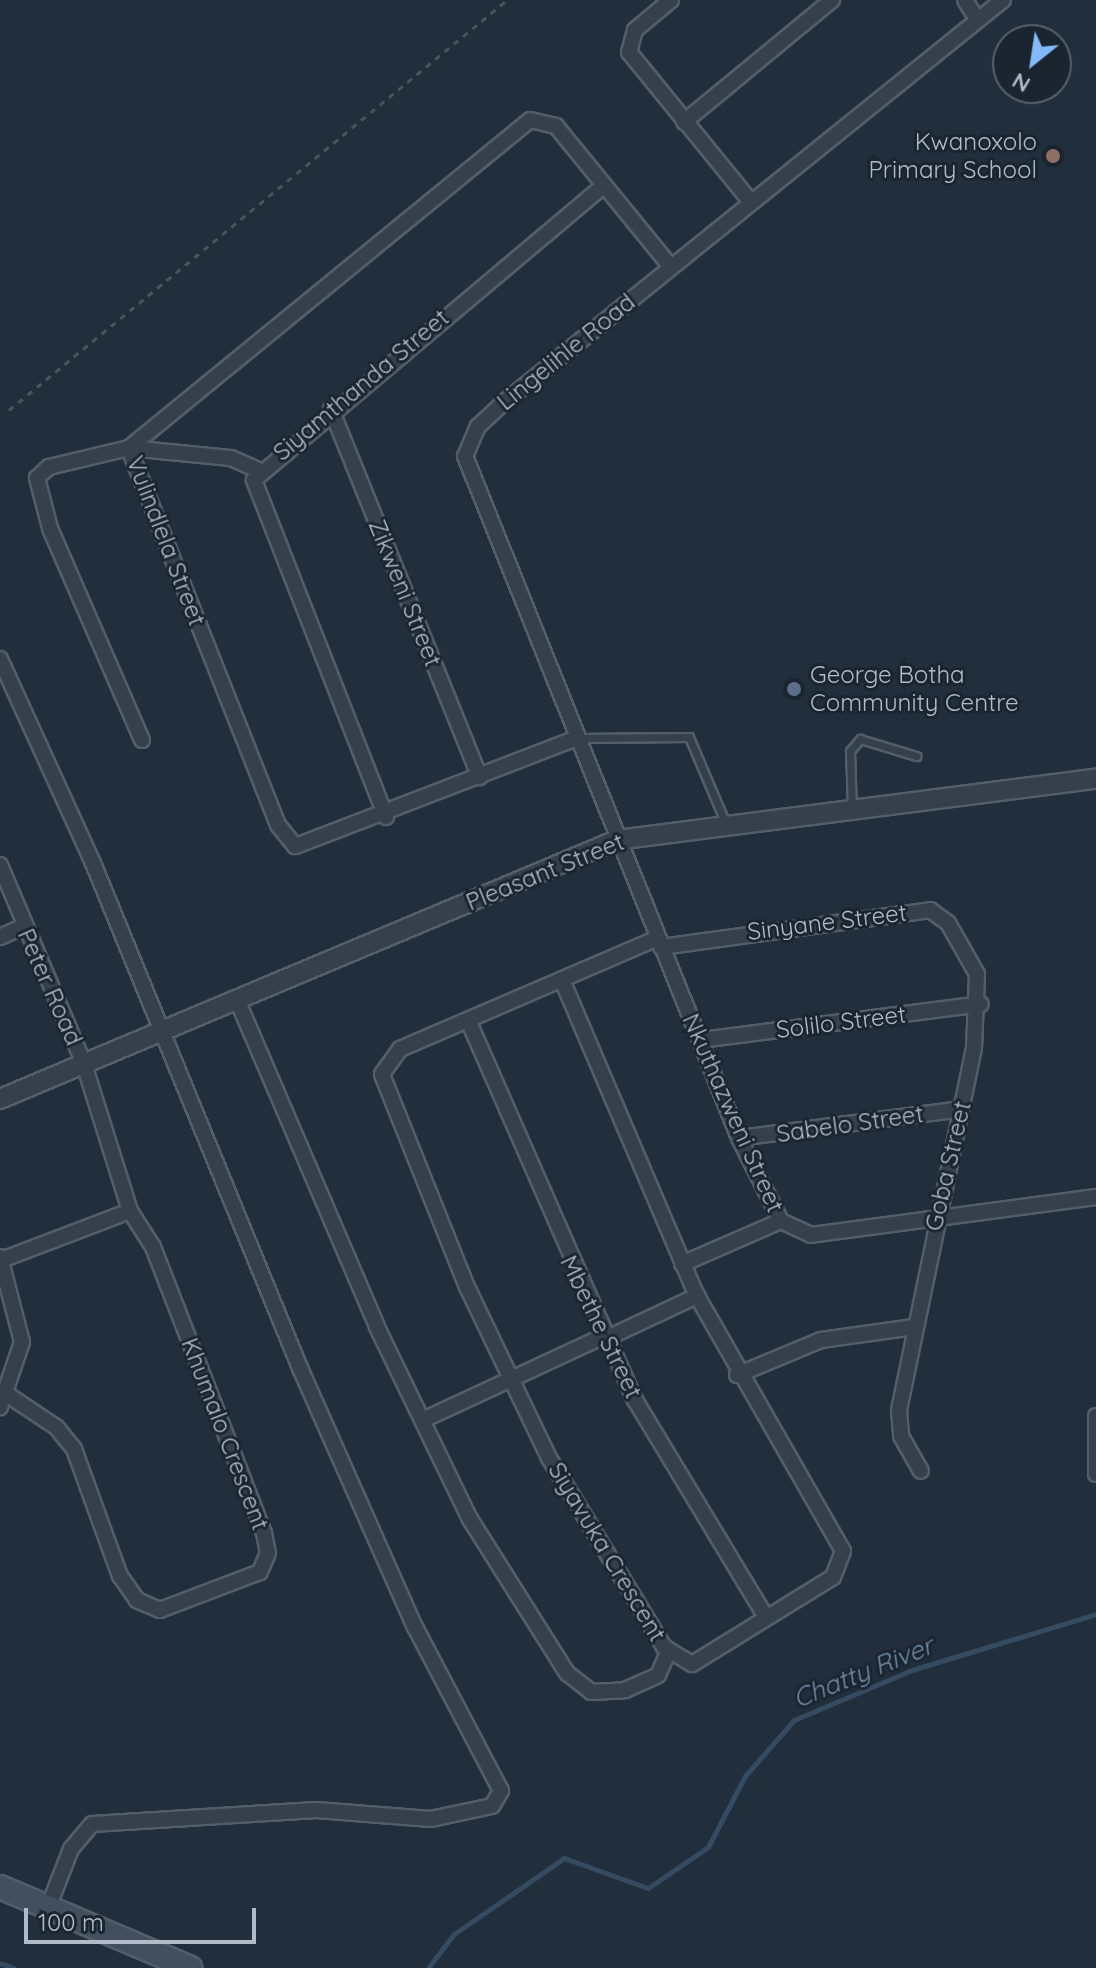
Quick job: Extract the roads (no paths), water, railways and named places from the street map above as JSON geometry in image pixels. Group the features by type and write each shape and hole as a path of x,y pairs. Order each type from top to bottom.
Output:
{"main road":[{"path":"0,1887 191,1968"}],"street":[{"path":"671,0 635,30 629,52 751,202"},
{"path":"684,122 832,0"},
{"path":"965,0 977,19"},
{"name":"Lingelihle Road","path":"617,840 467,466 467,444 502,404 1003,0"},
{"name":"Vulindlela Street","path":"577,738 302,849 283,836 129,448 523,123 538,118 556,126 671,267"},
{"name":"Siyamthanda Street","path":"386,817 255,494 260,471 603,186"},
{"name":"Zikweni Street","path":"331,409 480,777"},
{"path":"142,740 36,484 49,467 129,448 231,458 260,471"},
{"path":"0,659 300,1368 501,1797 488,1807 431,1819 316,1810 189,1823 104,1821 78,1838 48,1908"},
{"name":"Pleasant Street","path":"0,1099 238,1002 617,840 1096,779"},
{"name":"Nkuthazweni Street","path":"617,840 739,1138 781,1221 811,1235 1096,1197"},
{"name":"Peter Road","path":"0,865 22,927 84,1064"},
{"name":"Sinyane Street","path":"659,943 930,910 948,923 977,974 981,1004"},
{"path":"0,937 22,927"},
{"name":"Siyavuka Crescent","path":"562,980 697,1296 737,1375 843,1551 833,1577 766,1617 702,1661 684,1664 668,1653 549,1458 383,1083 394,1053 562,980 659,943"},
{"path":"238,1002 423,1420 483,1542 576,1685 625,1690 658,1675 668,1653"},
{"name":"Solilo Street","path":"701,1040 981,1004"},
{"name":"Goba Street","path":"921,1471 898,1427 914,1327 981,1004"},
{"name":"Mbethe Street","path":"468,1020 604,1337 655,1437 766,1617"},
{"name":"Khumalo Crescent","path":"4,1401 56,1427 74,1449 120,1576 137,1600 160,1610 260,1572 268,1553 264,1533 153,1247 130,1211 84,1064"},
{"name":"Sabelo Street","path":"739,1138 961,1109"},
{"path":"4,1401 22,1342 15,1295 1,1258 130,1211"},
{"path":"682,1264 781,1221"},
{"path":"0,1301 15,1295"},
{"path":"423,1420 697,1296"},
{"path":"737,1375 821,1340 914,1327"},
{"path":"1096,1416 1096,1474"}],"lane":[{"path":"577,738 689,737 726,824"},
{"path":"852,808 850,751 860,739 916,756"}],"waterway":[{"name":"Chatty River","path":"428,1968 454,1934 564,1858 648,1888 708,1847 745,1776 794,1720 912,1670 1096,1614"},
{"name":"Chatty River","path":"0,1963 14,1968"}],"place":[{"name":"Kwanoxolo Primary School","path":"1053,156"},
{"name":"George Botha Community Centre","path":"794,689"}]}
